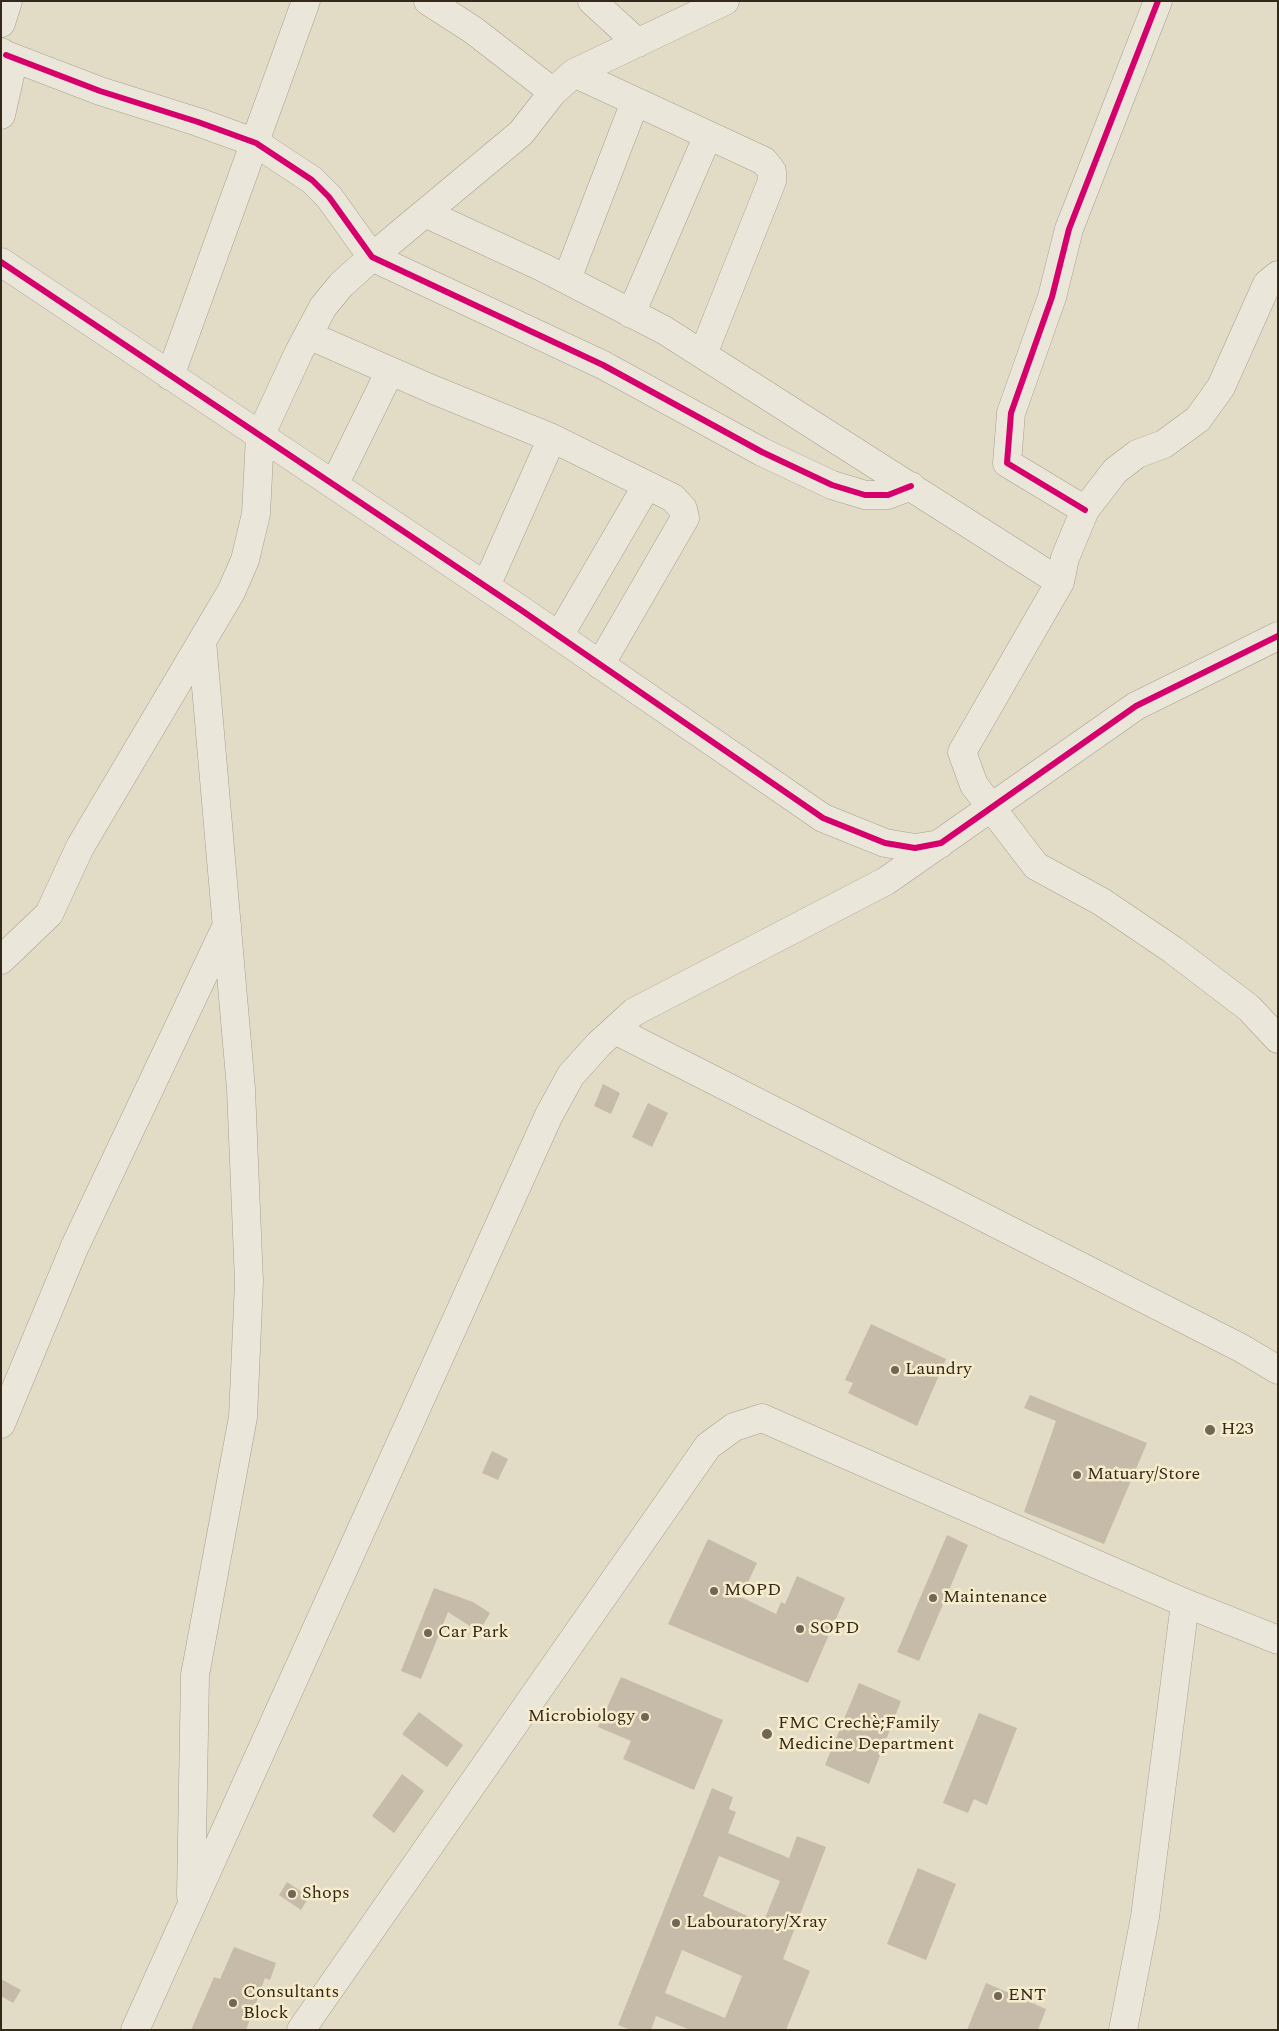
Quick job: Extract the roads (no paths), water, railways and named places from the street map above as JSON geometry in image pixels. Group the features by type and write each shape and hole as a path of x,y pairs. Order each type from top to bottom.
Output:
{"street":[{"path":"1,23 8,1"},
{"path":"170,376 306,1"},
{"path":"428,1 473,30 553,92"},
{"path":"592,1 638,42"},
{"path":"1,960 49,914 80,847 231,592 245,560 256,514 260,436 323,307 341,285 372,257 521,133 553,92 574,73 725,1"},
{"path":"1085,510 1007,463 1011,413 1052,297 1069,229 1158,1"},
{"path":"4,54 100,91 198,122 256,143 312,180 329,196 372,257 603,366 762,452 832,485 865,495 888,495 910,486"},
{"path":"1,115 10,71 4,54"},
{"path":"574,73 764,161 772,171 772,181 703,354"},
{"path":"567,279 635,102"},
{"path":"631,314 708,135"},
{"path":"425,213 567,279 664,330 1060,582"},
{"path":"1,262 486,586 823,818 885,843 914,848 941,843"},
{"path":"1278,275 1267,284 1221,386 1198,419 1164,444 1137,454 1115,471 1085,510 1065,558 1060,582 962,752 974,785 1036,866 1102,902 1173,950 1248,1008 1278,1039"},
{"path":"308,335 552,438 673,498 683,509 685,518 600,665"},
{"path":"334,485 390,371"},
{"path":"486,586 552,438"},
{"path":"558,636 647,485"},
{"path":"135,2030 549,1115 571,1075 634,1012 886,881 1136,706 1278,636"},
{"path":"191,1906 195,1675 243,1417 249,1282 241,1089 202,641"},
{"path":"1,1424 75,1246 228,924"},
{"path":"616,1030 1232,1343 1278,1370"},
{"path":"301,2030 708,1446 734,1428 762,1418 1185,1603 1278,1640"},
{"path":"1122,2030 1145,1917 1185,1603"}],"place":[{"name":"Laundry","path":"895,1370"},
{"name":"H23","path":"1210,1430"},
{"name":"Matuary/Store","path":"1077,1475"},
{"name":"MOPD","path":"714,1591"},
{"name":"Maintenance","path":"933,1598"},
{"name":"SOPD","path":"800,1629"},
{"name":"Car Park","path":"428,1633"},
{"name":"Microbiology","path":"645,1717"},
{"name":"FMC Crechè;Family Medicine Department","path":"767,1734"},
{"name":"Shops","path":"292,1894"},
{"name":"Labouratory/Xray","path":"676,1923"},
{"name":"ENT","path":"998,1996"},
{"name":"Consultants Block","path":"233,2003"}]}
